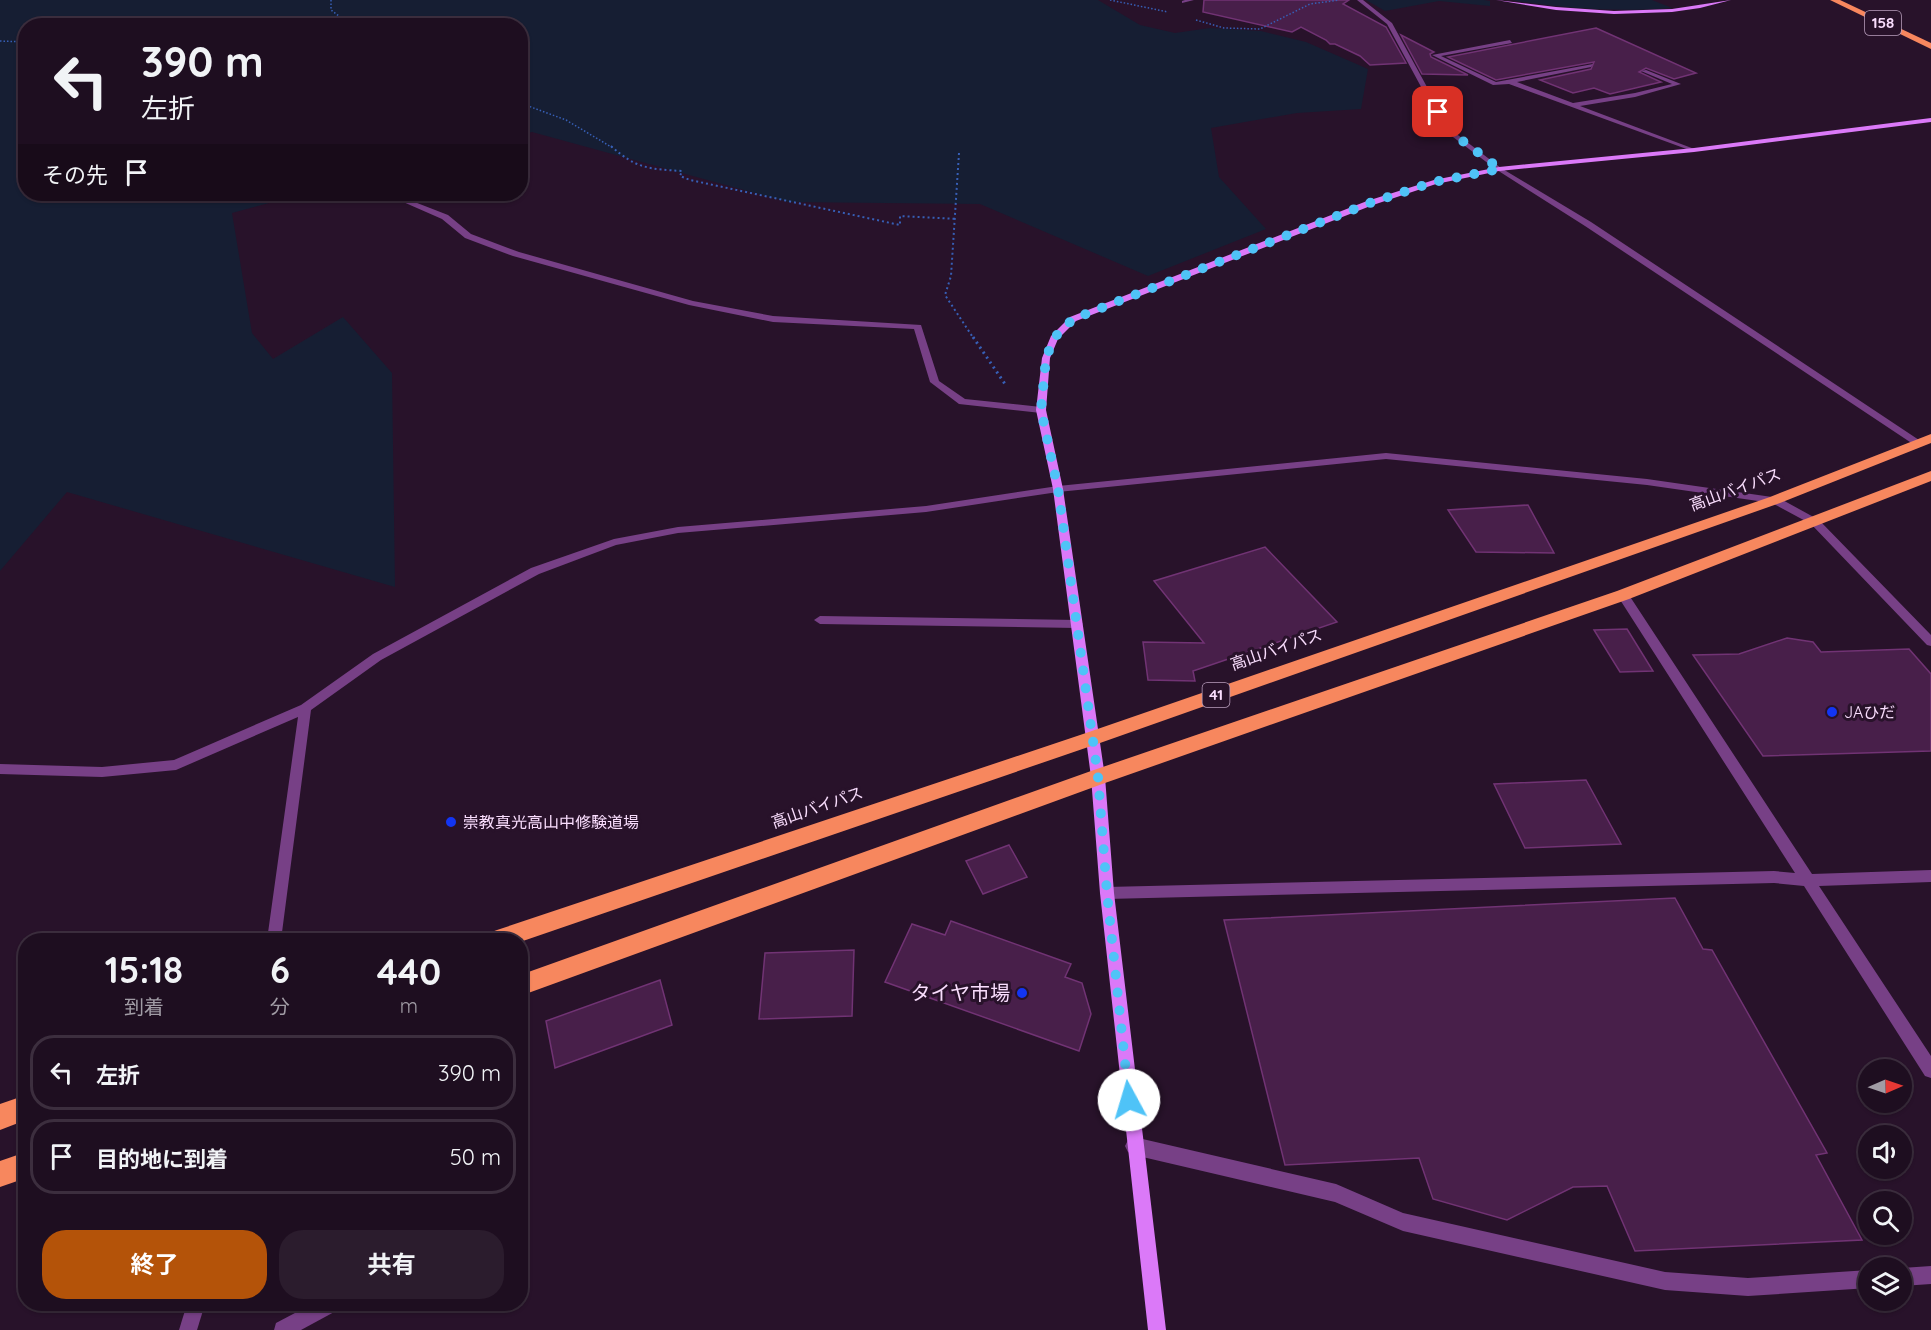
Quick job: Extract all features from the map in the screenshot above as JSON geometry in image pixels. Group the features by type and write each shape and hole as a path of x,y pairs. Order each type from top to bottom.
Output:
{"highway":[{"name":"158","path":"1834,0 1931,46"},
{"name":"高山バイパス","path":"518,933 1093,738 1775,500 1925,441"},
{"name":"41","path":"528,983 1098,777 1623,595 1929,478"},
{"path":"0,1117 18,1110"},
{"path":"0,1174 18,1168"}],"street":[{"path":"1184,2 1191,0"},
{"path":"1360,0 1389,23 1448,130 1500,169 1925,441"},
{"path":"1499,0 1559,10 1640,12 1696,9 1728,0"},
{"path":"1510,42 1435,56 1495,84 1591,65"},
{"path":"1571,105 1635,95 1678,84 1644,71"},
{"path":"1510,82 1694,150"},
{"path":"1157,1330 1134,1146 1107,893 1098,777 1058,489 1041,410 1046,358 1054,338 1073,319 1370,203 1434,182 1500,169 1694,150 1931,120"},
{"path":"406,201 445,217 468,236 516,254 692,303 773,319 918,327 935,382 963,402 1041,410"},
{"path":"0,769 102,772 176,765 306,708 377,657 535,571 614,542 678,530 926,509 1058,489 1386,456 1647,482 1775,500 1815,522 1931,642"},
{"path":"1623,595 1931,1070"},
{"path":"820,620 1077,624"},
{"path":"275,933 306,708"},
{"path":"1107,893 1774,877 1809,880 1931,876"},
{"path":"1134,1146 1336,1193 1403,1222 1665,1281 1748,1287 1858,1281"},
{"path":"1912,1276 1931,1275"},
{"path":"188,1330 194,1311"},
{"path":"283,1330 317,1311"}],"path":[{"path":"331,0 331,10 342,18"},
{"path":"1110,0 1170,13"},
{"path":"1192,19 1224,28 1260,30 1310,4 1340,0"},
{"path":"284,18 309,18"},
{"path":"0,41 18,42"},
{"path":"528,106 566,120 610,145 627,161 643,168 682,171 680,176 690,180 900,225 900,216 957,219"},
{"path":"959,153 957,219 951,276 945,295 1021,408"}],"shaded area":[{"path":"0,0 1098,0 1140,25 1175,33 1210,28 1261,31 1306,42 1368,69 1361,109 1297,113 1211,128 1219,177 1266,229 1148,276 980,204 788,202 532,132 528,133 528,18 18,18 18,201 277,201 232,213 252,333 273,359 343,317 392,373 395,587 67,492 0,571"},
{"path":"1366,0 1484,0 1490,1 1490,6 1439,1 1385,11"},
{"path":"1511,0 1652,0 1672,8 1591,9"}],"building":[{"path":"1204,0 1349,0 1343,4 1386,27 1406,63 1370,65 1360,56 1335,44 1330,44 1301,27 1292,32 1203,12"},
{"path":"1596,28 1696,73 1674,79 1646,68 1639,72 1661,82 1610,94 1594,88 1573,93 1540,80 1591,69 1594,62 1496,80 1448,57"},
{"path":"1401,35 1434,52 1430,54 1431,57 1468,75 1422,74"},
{"path":"1528,505 1554,553 1476,552 1448,510"},
{"path":"1265,547 1337,622 1193,671 1195,681 1148,680 1143,642 1204,643 1154,581"},
{"path":"1627,629 1653,671 1620,672 1594,630"},
{"name":"JAひだ","path":"1787,638 1813,642 1821,652 1909,649 1931,674 1931,751 1763,756 1693,655 1739,654"},
{"path":"1586,780 1621,844 1525,848 1494,784"},
{"path":"1009,845 1027,877 983,894 966,861"},
{"path":"1675,898 1703,949 1712,950 1827,1153 1816,1155 1858,1233 1858,1240 1635,1251 1607,1186 1573,1187 1507,1220 1433,1199 1419,1158 1285,1165 1224,920"},
{"path":"951,921 1071,964 1065,977 1082,983 1091,1014 1079,1051 885,982 912,924 945,935"},
{"path":"854,950 852,1016 759,1019 765,953"},
{"path":"660,980 672,1025 555,1068 546,1021"}],"place":[{"name":"JAひだ","path":"1832,712"},
{"name":"崇教真光高山中修験道場","path":"451,822"},
{"name":"タイヤ市場","path":"1022,993"}],"route":[{"path":"1129,1100 1107,893 1098,777 1058,489 1041,410 1046,358 1054,338 1073,319 1370,203 1434,182 1500,169 1448,130 1438,112"}]}
